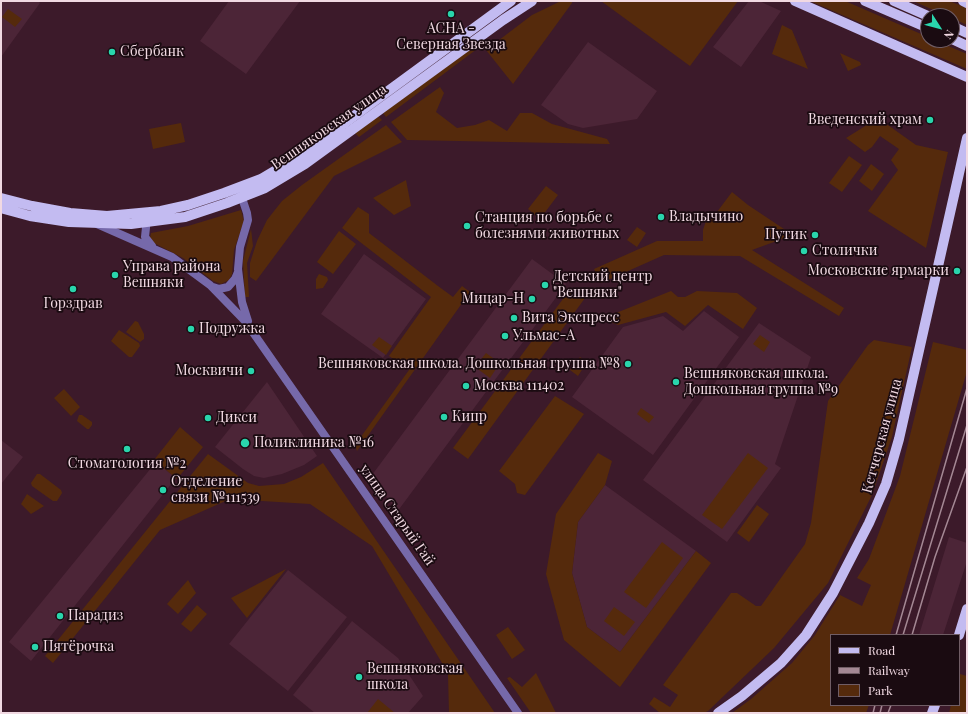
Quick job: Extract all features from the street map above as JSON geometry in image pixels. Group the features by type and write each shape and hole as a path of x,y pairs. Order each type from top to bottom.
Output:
{"main road":[{"name":"Вешняковская улица","path":"337,135 511,1"},
{"name":"Вешняковская улица","path":"1,208 44,218 96,224 147,218 188,205 240,193 261,179 337,135 532,1"},
{"path":"795,1 967,78"},
{"path":"865,1 920,25"},
{"path":"894,1 920,12"},
{"path":"963,1 967,3"},
{"name":"Кетчерская улица","path":"718,713 742,696 781,663 806,636 855,552 883,490 899,439 967,138"},
{"name":"Вешняковская улица","path":"1,198 32,206 70,213 147,218"},
{"path":"958,634 967,609"}],"street":[{"name":"улица Старый Гай","path":"210,285 219,289 228,287 235,279 238,269 240,247 248,220 240,193"},
{"path":"147,218 146,237 154,247"},
{"name":"улица Старый Гай","path":"96,224 154,247 190,269 210,285 234,309 253,332 518,713"},
{"name":"улица Старый Гай","path":"238,269 242,302 245,314 253,332"}],"shaded area":[{"path":"1,1 38,1 40,3 1,57"},
{"path":"229,1 300,1 246,74 200,41"},
{"path":"749,1 759,1 781,11 741,67 713,47"},
{"path":"588,42 657,91 637,119 583,128 568,124 541,105"},
{"path":"364,254 426,299 383,358 321,314"},
{"path":"532,259 566,284 397,512 372,475"},
{"path":"704,311 739,337 653,455 572,397 623,327 663,316 683,331"},
{"path":"759,323 811,357 775,464 781,468 727,542 643,480"},
{"path":"267,382 317,456 304,465 282,474 264,478 254,476 215,447"},
{"path":"1,440 23,457 1,484"},
{"path":"156,462 176,478 31,661 9,642"},
{"path":"605,485 696,551 620,652 587,627 572,573 578,522"},
{"path":"949,537 967,543 967,561 943,634 919,634"},
{"path":"288,570 347,617 288,691 229,644"},
{"name":"Вешняковская школа","path":"352,621 398,658 423,696 408,713 315,713 293,695"}],"green space":[{"path":"561,1 572,1 572,3 513,84 486,50 532,15"},
{"path":"601,1 738,1 690,66"},
{"path":"810,1 845,1 920,34 920,48 953,48 967,54 967,69"},
{"path":"913,1 949,1 967,8 967,25 960,22 960,8 929,8"},
{"path":"8,9 22,19 15,27 2,17"},
{"path":"782,25 792,30 808,69 772,54"},
{"path":"474,46 477,49 386,117 383,113"},
{"path":"840,53 860,62 861,65 848,71"},
{"path":"440,87 444,93 436,112 457,128 475,125 489,120 507,131 520,113 532,113 552,124 607,139 610,144 407,140 391,122"},
{"path":"378,116 382,120 359,137 355,133"},
{"path":"878,118 916,145 948,152 926,248 868,211 898,170 891,160 899,149 880,136 872,147 865,152 846,138"},
{"path":"181,123 185,142 153,149 149,129"},
{"path":"386,125 402,142 334,176 256,281 250,277 250,263 257,241 267,220 282,201"},
{"path":"849,156 862,165 842,192 829,183"},
{"path":"871,164 884,174 872,191 859,181"},
{"path":"406,180 411,206 394,215 373,198"},
{"path":"546,186 558,195 540,219 528,209"},
{"path":"732,192 748,205 793,235 752,250 844,308 839,316 740,256 664,255 601,283 594,269 657,241 703,241 703,230 706,221 711,220"},
{"path":"358,207 369,214 369,233 438,286 453,297 462,286 470,292 357,451 355,445 409,370 389,356 431,297 342,228"},
{"path":"241,210 244,221 234,250 232,274 229,280 221,284 213,281 183,258 154,243 150,238 151,233 188,226"},
{"path":"637,227 646,233 637,247 627,240"},
{"path":"251,229 253,246 247,263 249,297 245,297 243,261"},
{"path":"339,231 356,244 333,274 317,262"},
{"path":"319,274 327,277 328,280 323,288 316,289 316,279"},
{"path":"571,288 585,298 468,459 453,448"},
{"path":"671,291 678,297 685,297 697,291 737,293 757,308 743,329 708,305 685,326 666,312 618,325 608,321 616,313"},
{"path":"135,321 138,322 144,334 144,339 140,342 126,332"},
{"path":"119,330 139,343 140,346 132,357 129,357 111,341"},
{"path":"760,335 770,342 764,352 753,344"},
{"path":"379,337 392,346 386,355 372,345"},
{"path":"874,340 912,347 892,437 872,495 828,583 774,648 708,711 704,713 660,713 649,704 654,697 670,707 678,695 663,685 731,593 737,593 756,606 761,606 805,544 811,523 828,401 868,345"},
{"path":"933,342 967,350 967,371 890,634 830,634 830,706 869,706 866,713 732,713 751,699 792,663 815,635 840,595 862,606 871,585 857,578 869,559 900,476"},
{"path":"486,353 500,363 490,378 475,367"},
{"path":"580,357 587,362 578,376 570,370"},
{"path":"64,389 80,407 71,416 54,398"},
{"path":"555,396 584,414 525,495 517,493 515,484 499,471"},
{"path":"641,408 654,417 649,423 637,414"},
{"path":"79,415 82,415 92,422 89,429 77,421"},
{"path":"180,427 203,447 177,479 154,460"},
{"path":"598,453 612,461 605,485 578,522 572,573 587,627 620,652 696,551 711,563 620,687 564,640 546,574 556,514"},
{"path":"748,453 768,468 722,529 702,515"},
{"path":"208,454 248,483 259,486 284,484 301,477 323,463 495,713 449,713 448,675 445,668 372,546 310,504 230,499 160,530 53,663 45,656"},
{"path":"37,474 40,474 61,490 62,493 57,501 53,501 32,486 31,483"},
{"path":"27,494 44,506 31,514 21,504"},
{"path":"757,505 769,514 749,542 737,533"},
{"path":"662,542 683,558 646,608 624,592"},
{"path":"286,569 247,618 231,598"},
{"path":"188,580 196,593 178,614 167,604"},
{"path":"197,605 207,614 191,632 181,624"},
{"path":"614,607 635,622 624,636 604,621"},
{"path":"508,627 525,650 512,659 496,635"},
{"path":"536,673 556,713 531,713 507,678 510,677 522,687"},
{"path":"960,674 967,676 967,713 949,713 951,706 960,706"},
{"path":"378,699 395,713 367,713"}],"railway":[{"path":"896,634 967,388"},
{"path":"903,634 967,425"},
{"path":"912,634 935,557 967,467"},
{"path":"873,713 875,706"},
{"path":"880,713 882,706"},
{"path":"888,713 891,706"}],"place":[{"name":"АСНА - Северная Звезда","path":"451,14"},
{"name":"Сбербанк","path":"112,52"},
{"name":"Введенский храм","path":"930,120"},
{"name":"Владычино","path":"661,217"},
{"name":"Станция по борьбе с болезнями животных","path":"467,226"},
{"name":"Путик","path":"815,235"},
{"name":"Столички","path":"804,251"},
{"name":"Московские ярмарки","path":"957,271"},
{"name":"Управа района Вешняки","path":"115,275"},
{"name":"Детский центр \"Вешняки\"","path":"545,285"},
{"name":"Горздрав","path":"73,289"},
{"name":"Мицар-Н","path":"532,299"},
{"name":"Вита Экспресс","path":"514,318"},
{"name":"Подружка","path":"191,329"},
{"name":"Ульмас-А","path":"505,336"},
{"name":"Вешняковская школа. Дошкольная группа №8","path":"628,364"},
{"name":"Москвичи","path":"251,371"},
{"name":"Вешняковская школа. Дошкольная группа №9","path":"676,382"},
{"name":"Москва 111402","path":"466,386"},
{"name":"Кипр","path":"444,417"},
{"name":"Дикси","path":"208,418"},
{"name":"Поликлиника №16","path":"245,443"},
{"name":"Стоматология №2","path":"127,449"},
{"name":"Отделение связи №111539","path":"163,490"},
{"name":"Парадиз","path":"60,616"},
{"name":"Пятёрочка","path":"35,647"},
{"name":"Вешняковская школа","path":"359,677"}]}
